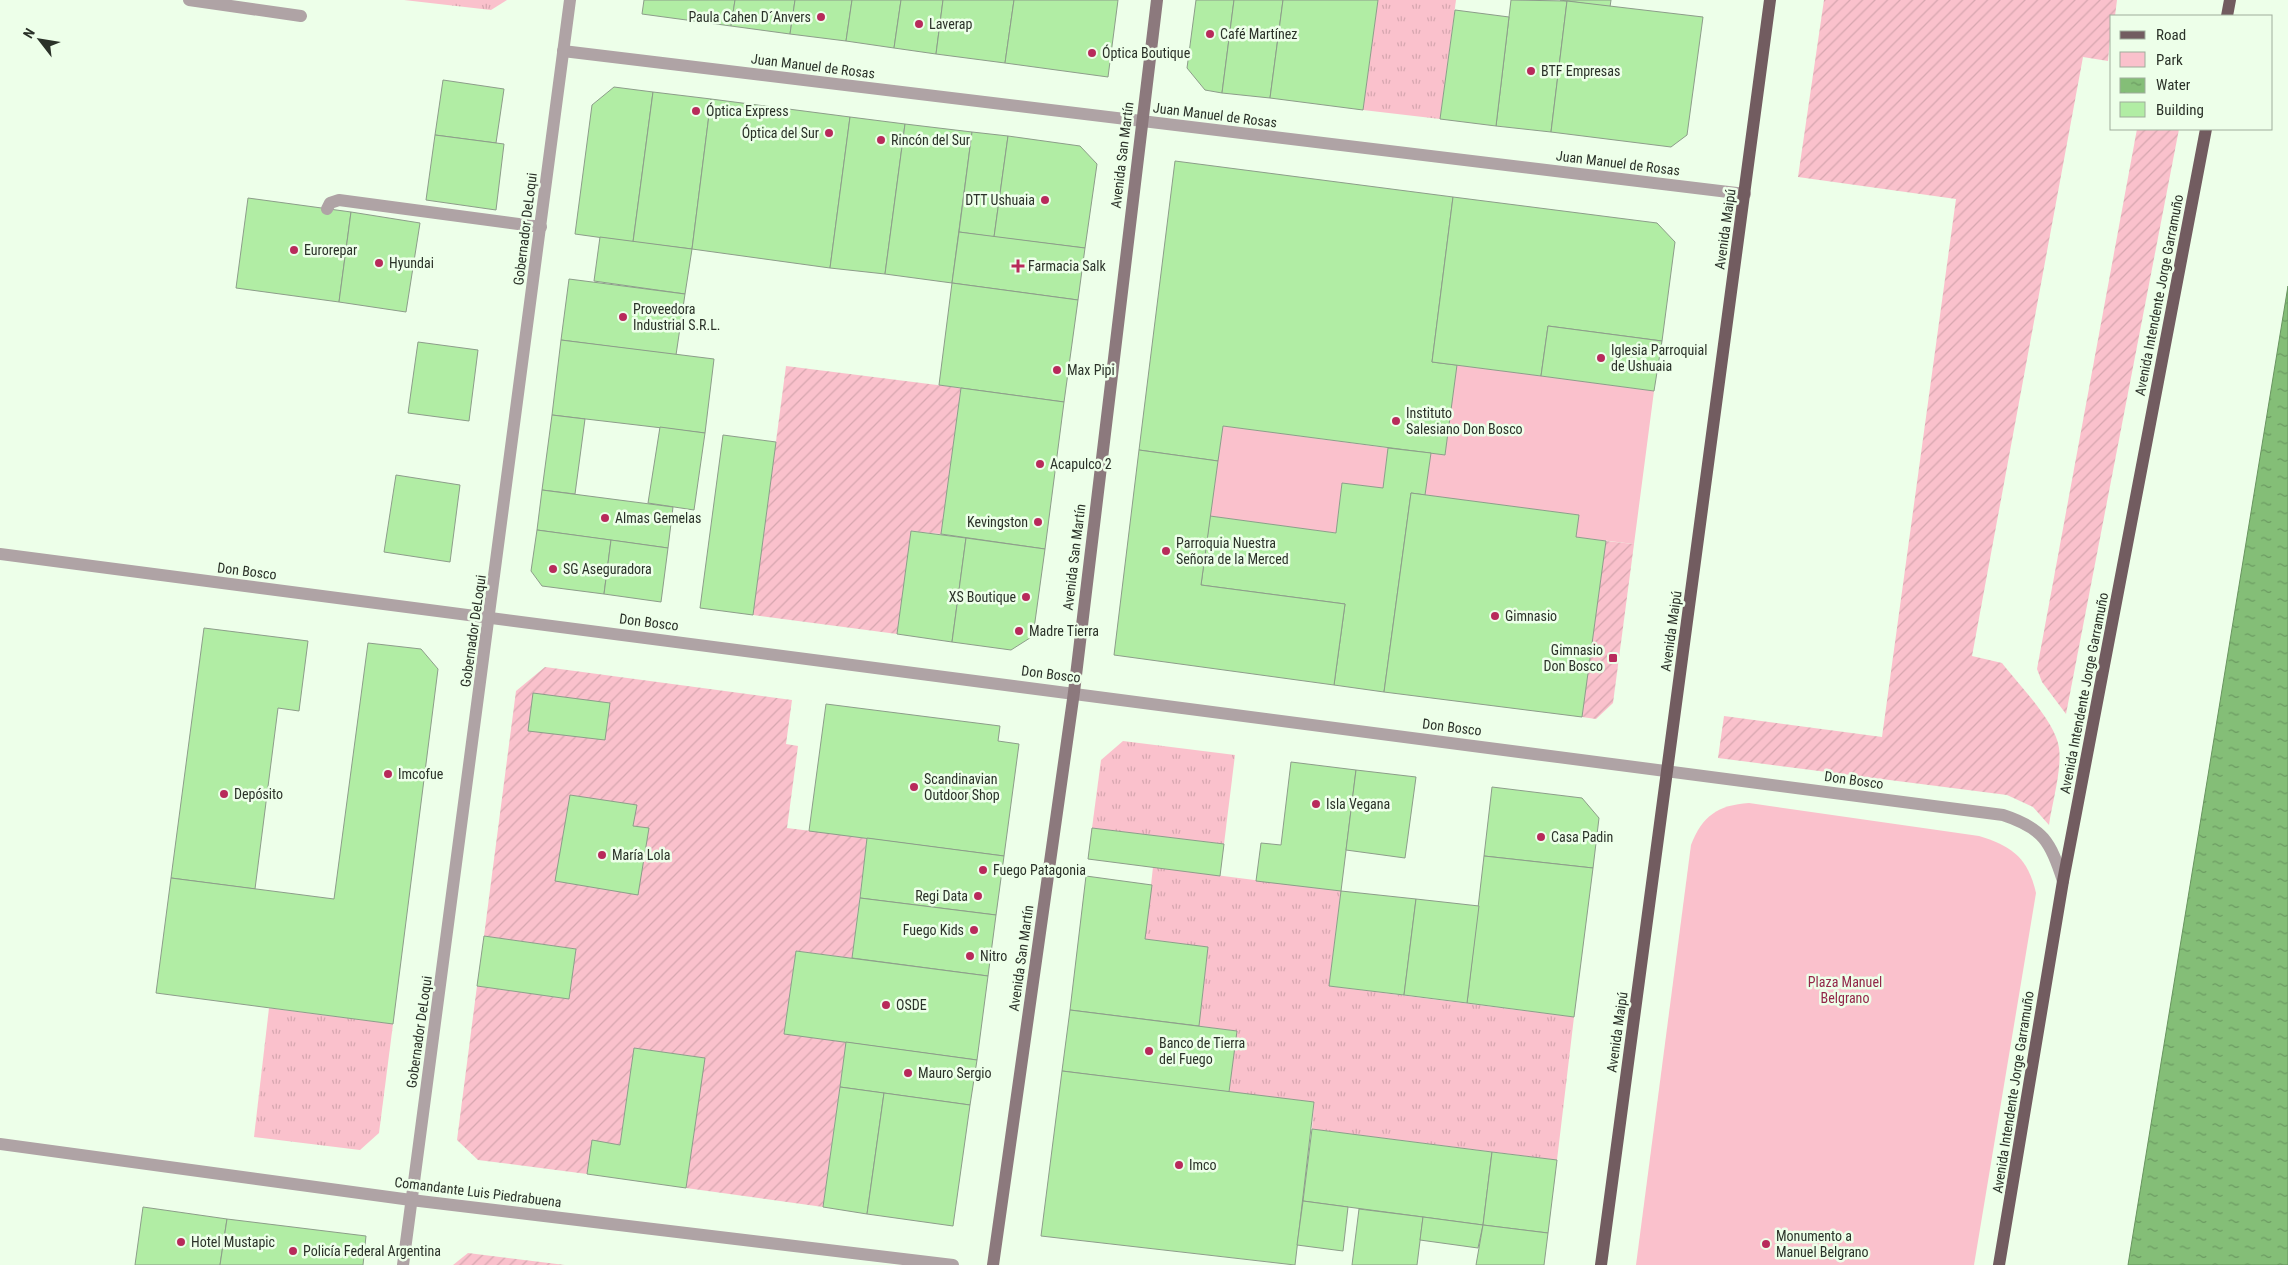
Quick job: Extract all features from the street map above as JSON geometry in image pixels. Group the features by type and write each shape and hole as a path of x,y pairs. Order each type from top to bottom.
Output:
{"main road":[{"name":"Avenida San Martín","path":"993,1265 1074,692 1157,0"},
{"name":"Avenida Maipú","path":"1601,1265 1770,0"},
{"path":"2227,15 2230,0"},
{"name":"Avenida Intendente Jorge Garramuño","path":"1999,1265 2063,881 2206,130"}],"street":[{"path":"189,0 301,16"},
{"name":"Gobernador DeLoqui","path":"403,1265 570,0"},
{"name":"Juan Manuel de Rosas","path":"564,51 1745,194"},
{"path":"327,209 330,203 338,200 541,227"},
{"name":"Don Bosco","path":"0,554 1074,692 2003,815 2026,822 2042,836 2056,857 2063,881"},
{"name":"Comandante Luis Piedrabuena","path":"0,1144 411,1200 953,1265"}],"green space":[{"path":"404,0 507,0 491,10"},
{"path":"1378,0 1456,0 1440,119 1363,110"},
{"path":"1824,0 2117,0 2115,15 2110,15 2108,61 2083,57 1972,656 2002,663 2044,715 2051,727 2059,748 2060,757 2049,825 2033,807 2007,795 1718,758 1724,716 1882,737 1956,199 1798,177"},
{"path":"2137,130 2179,130 2066,714 2042,682 2037,669"},
{"path":"1457,365 1654,391 1634,544 1576,537 1579,515 1425,495 1431,453 1445,455"},
{"path":"786,366 961,388 941,534 911,531 897,634 753,615"},
{"path":"1223,426 1388,448 1383,488 1342,483 1336,533 1210,516"},
{"path":"1606,541 1634,544 1613,703 1596,719 1582,717"},
{"path":"545,667 792,700 786,744 798,746 787,828 867,838 852,958 796,951 784,1033 846,1042 823,1207 686,1188 704,1058 634,1048 620,1145 592,1141 587,1174 478,1160 457,1140 477,986 569,999 576,949 484,936 516,691"},
{"path":"1123,741 1235,755 1224,844 1092,828 1101,760"},
{"name":"Plaza Manuel Belgrano","path":"1749,803 1979,836 2001,844 2017,855 2033,881 2036,893 1974,1265 1636,1265 1691,845 1700,826 1712,814 1728,806"},
{"path":"1153,867 1341,891 1329,986 1574,1017 1557,1160 1312,1129 1314,1102 1229,1092 1237,1031 1199,1026 1208,947 1145,939"},
{"path":"269,1008 393,1024 379,1133 360,1150 254,1137"},
{"path":"468,1253 565,1265 453,1265"}],"water":[{"path":"2288,286 2288,1265 2128,1265"}],"building":[{"path":"644,0 735,0 731,26 642,14"},
{"path":"735,0 795,0 790,34 731,26"},
{"name":"Paula Cahen D´Anvers","path":"795,0 852,0 846,41 790,34"},
{"path":"852,0 901,0 894,48 846,41"},
{"name":"Laverap","path":"901,0 943,0 936,54 894,48"},
{"path":"943,0 1014,0 1005,63 936,54"},
{"path":"1014,0 1118,0 1108,77 1005,63"},
{"name":"Café Martínez","path":"1196,0 1234,0 1222,93 1205,90 1187,68"},
{"path":"1234,0 1283,0 1270,98 1222,93"},
{"path":"1283,0 1378,0 1363,110 1270,98"},
{"name":"BTF Empresas","path":"1511,0 1567,1 1551,132 1496,126"},
{"path":"1560,0 1611,0 1610,7"},
{"path":"1567,1 1703,17 1687,135 1671,147 1551,132"},
{"path":"1455,10 1509,17 1496,126 1440,119"},
{"path":"443,80 504,89 496,143 435,135"},
{"path":"614,87 653,92 633,242 575,234 592,105"},
{"path":"653,92 711,99 692,249 633,242"},
{"path":"711,99 850,117 830,268 692,249"},
{"path":"850,117 905,124 885,274 830,268"},
{"path":"905,124 972,132 952,283 885,274"},
{"path":"972,132 1008,136 994,237 959,232"},
{"path":"435,135 504,144 496,210 426,200"},
{"name":"DTT Ushuaia","path":"1008,136 1080,146 1097,164 1085,248 994,237"},
{"path":"1175,161 1453,197 1432,362 1457,365 1445,455 1223,426 1218,461 1139,450"},
{"path":"1453,197 1657,223 1675,242 1662,341 1548,326 1541,376 1432,362"},
{"name":"Eurorepar","path":"248,198 351,212 339,302 236,288"},
{"name":"Hyundai","path":"351,212 420,223 406,312 339,302"},
{"name":"Farmacia Salk","path":"959,232 1085,248 1078,300 952,283"},
{"path":"600,237 692,249 685,294 594,281"},
{"name":"Proveedora Industrial S.R.L.","path":"569,279 685,294 676,355 561,340"},
{"path":"952,283 1078,300 1064,402 939,385"},
{"name":"Iglesia Parroquial de Ushuaia","path":"1548,326 1662,341 1654,391 1541,376"},
{"path":"561,340 714,359 705,433 552,415"},
{"path":"418,342 478,350 469,421 408,413"},
{"path":"961,388 1064,402 1045,549 941,534"},
{"path":"552,415 585,419 575,494 542,490"},
{"path":"660,427 705,433 694,510 648,503"},
{"path":"723,435 776,442 753,615 700,608"},
{"path":"1388,448 1431,453 1425,495 1411,493 1384,692 1334,685 1345,604 1201,585 1210,516 1336,533 1342,483 1383,488"},
{"name":"Parroquia Nuestra Señora de la Merced","path":"1139,450 1218,461 1201,585 1345,604 1334,685 1114,655"},
{"path":"396,475 460,485 450,562 384,552"},
{"name":"Almas Gemelas","path":"542,490 673,507 668,548 537,530"},
{"name":"Gimnasio","path":"1411,493 1579,515 1576,537 1606,541 1582,717 1384,692"},
{"path":"537,530 611,540 604,594 542,586 531,571"},
{"path":"911,531 966,538 952,642 897,634"},
{"path":"966,538 1045,549 1033,636 1011,650 952,642"},
{"path":"611,540 668,548 661,602 604,594"},
{"name":"Depósito","path":"204,628 308,641 299,711 278,708 255,889 171,878"},
{"name":"Imcofue","path":"368,643 421,649 438,669 393,1024 156,993 171,878 334,899"},
{"path":"533,693 610,703 605,740 528,731"},
{"name":"Scandinavian Outdoor Shop","path":"826,704 1000,726 998,741 1019,744 1004,856 809,831"},
{"path":"1291,762 1356,770 1341,891 1256,881 1261,843 1281,845"},
{"path":"1356,770 1416,777 1405,858 1346,850"},
{"name":"Casa Padin","path":"1492,787 1582,798 1599,818 1593,868 1484,856"},
{"name":"María Lola","path":"570,795 637,805 633,826 649,828 638,895 555,881"},
{"path":"1092,828 1224,844 1220,876 1088,859"},
{"path":"867,838 1004,856 996,915 860,898"},
{"path":"1484,856 1593,868 1574,1017 1467,1003"},
{"path":"1086,876 1152,885 1145,939 1208,947 1199,1026 1070,1010"},
{"path":"1341,891 1416,899 1404,995 1329,986"},
{"path":"860,898 996,915 988,976 852,958"},
{"path":"1416,899 1479,906 1467,1003 1404,995"},
{"path":"484,936 576,949 569,999 477,986"},
{"name":"OSDE","path":"796,951 988,976 977,1060 784,1034"},
{"name":"Banco de Tierra del Fuego","path":"1070,1010 1237,1031 1229,1092 1062,1071"},
{"name":"Mauro Sergio","path":"846,1042 977,1060 970,1105 840,1087"},
{"path":"634,1048 705,1058 686,1188 587,1174 592,1140 620,1145"},
{"name":"Imco","path":"1062,1071 1314,1102 1295,1265 1041,1236"},
{"path":"840,1087 884,1093 867,1214 823,1207"},
{"path":"884,1093 970,1105 953,1226 867,1214"},
{"path":"1312,1129 1492,1152 1483,1225 1303,1201"},
{"path":"1492,1152 1557,1160 1548,1233 1483,1225"},
{"path":"1303,1201 1348,1207 1343,1251 1297,1245"},
{"name":"Hotel Mustapic","path":"143,1207 227,1219 220,1265 135,1265"},
{"path":"1359,1209 1423,1217 1417,1265 1352,1265"},
{"path":"1423,1217 1483,1225 1478,1248 1420,1240"},
{"name":"Policía Federal Argentina","path":"227,1219 366,1236 363,1265 220,1265"},
{"path":"1483,1225 1548,1233 1544,1265 1476,1265"}],"place":[{"name":"Paula Cahen D´Anvers","path":"821,17"},
{"name":"Laverap","path":"919,24"},
{"name":"Café Martínez","path":"1210,34"},
{"name":"Óptica Boutique","path":"1092,53"},
{"name":"BTF Empresas","path":"1531,71"},
{"name":"Óptica Express","path":"696,111"},
{"name":"Óptica del Sur","path":"829,133"},
{"name":"Rincón del Sur","path":"881,140"},
{"name":"DTT Ushuaia","path":"1045,200"},
{"name":"Eurorepar","path":"294,250"},
{"name":"Hyundai","path":"379,263"},
{"name":"Farmacia Salk","path":"1018,266"},
{"name":"Proveedora Industrial S.R.L.","path":"623,317"},
{"name":"Iglesia Parroquial de Ushuaia","path":"1601,358"},
{"name":"Max Pipi","path":"1057,370"},
{"name":"Instituto Salesiano Don Bosco","path":"1396,421"},
{"name":"Acapulco 2","path":"1040,464"},
{"name":"Almas Gemelas","path":"605,518"},
{"name":"Kevingston","path":"1038,522"},
{"name":"Parroquia Nuestra Señora de la Merced","path":"1166,551"},
{"name":"SG Aseguradora","path":"553,569"},
{"name":"XS Boutique","path":"1026,597"},
{"name":"Gimnasio","path":"1495,616"},
{"name":"Madre Tierra","path":"1019,631"},
{"name":"Gimnasio Don Bosco","path":"1613,658"},
{"name":"Imcofue","path":"388,774"},
{"name":"Scandinavian Outdoor Shop","path":"914,787"},
{"name":"Depósito","path":"224,794"},
{"name":"Isla Vegana","path":"1316,804"},
{"name":"Casa Padin","path":"1541,837"},
{"name":"María Lola","path":"602,855"},
{"name":"Fuego Patagonia","path":"983,870"},
{"name":"Regi Data","path":"978,896"},
{"name":"Fuego Kids","path":"974,930"},
{"name":"Nitro","path":"970,956"},
{"name":"OSDE","path":"886,1005"},
{"name":"Banco de Tierra del Fuego","path":"1149,1051"},
{"name":"Mauro Sergio","path":"908,1073"},
{"name":"Imco","path":"1179,1165"},
{"name":"Hotel Mustapic","path":"181,1242"},
{"name":"Monumento a Manuel Belgrano","path":"1766,1244"},
{"name":"Policía Federal Argentina","path":"293,1251"}]}
